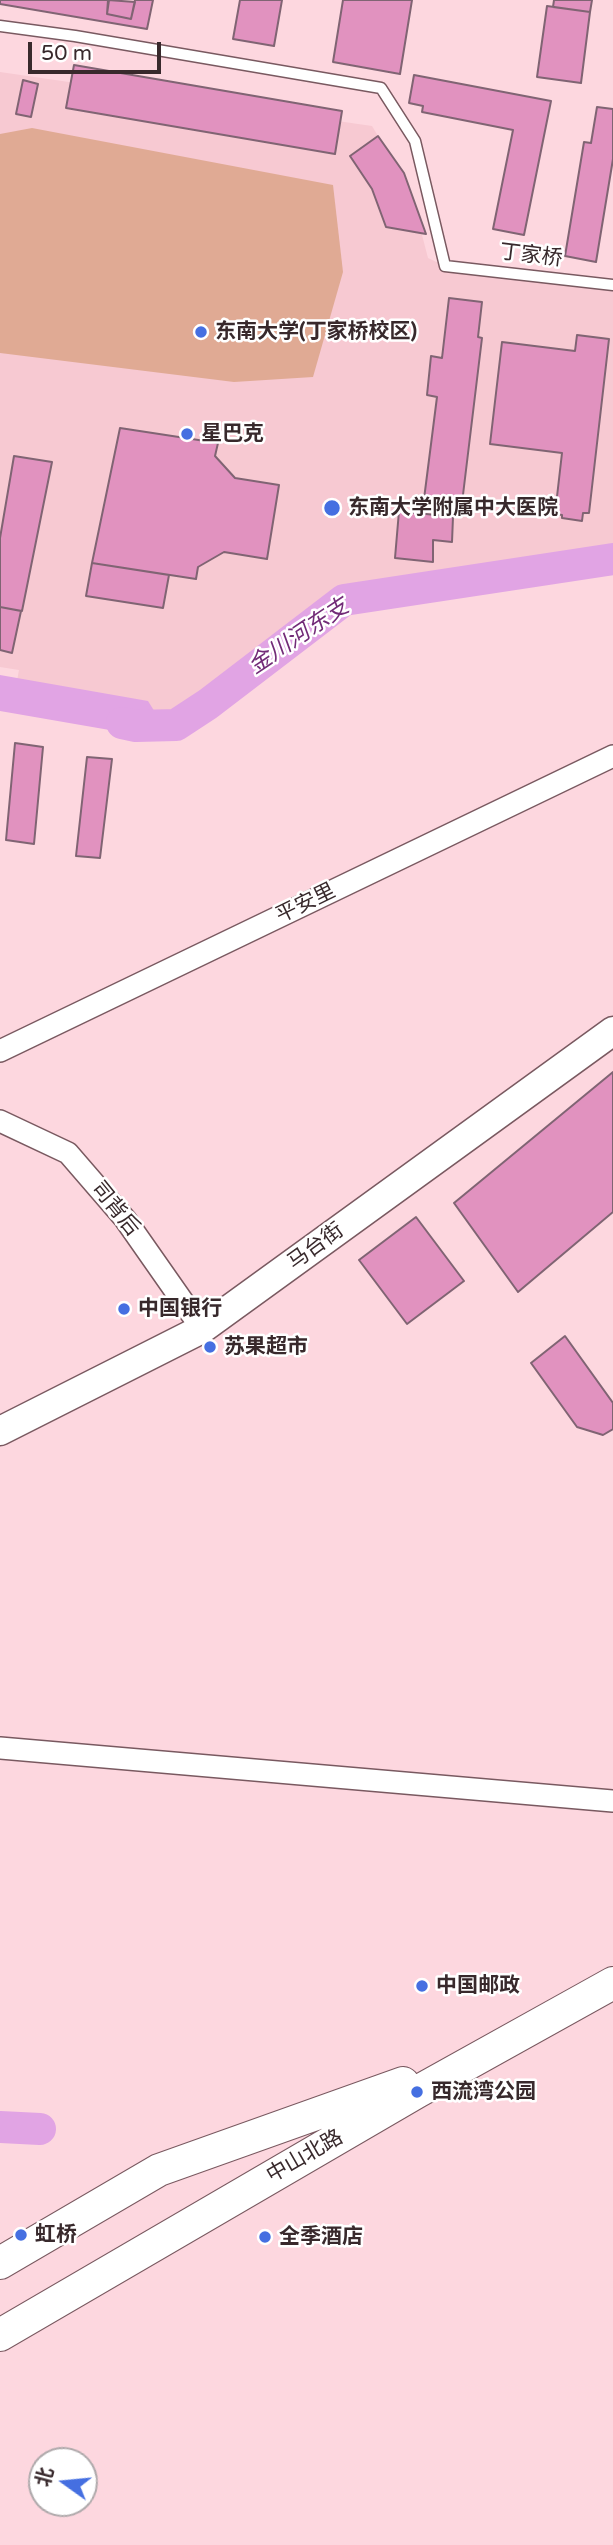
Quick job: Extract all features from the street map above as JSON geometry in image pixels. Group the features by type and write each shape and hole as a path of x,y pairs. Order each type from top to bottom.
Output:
{"main road":[{"name":"中山北路","path":"0,2263 159,2170 409,2081 613,1968"},
{"name":"中山北路","path":"0,2334 417,2092 613,1983"}],"street":[{"name":"平安里","path":"0,1051 613,756"},
{"name":"马台街","path":"0,1431 202,1329 613,1031"},
{"name":"司背后","path":"0,1121 68,1153 125,1219 202,1329"},
{"path":"0,1748 613,1801"}],"lane":[{"name":"丁家桥","path":"0,26 75,36 382,88 415,141 445,266 613,285"}],"shaded area":[{"path":"0,72 372,126 410,189 428,258 445,266 613,285 613,564 344,600 208,704 176,725 136,726 13,703 19,670 0,667"},
{"path":"32,128 333,185 343,272 313,377 234,382 0,353 0,134"},
{"path":"0,675 148,701 173,741 0,711"}],"building":[{"path":"0,0 109,0 107,14 131,19 135,0 153,0 147,29 0,4"},
{"path":"108,0 135,2 131,19 107,14"},
{"path":"240,0 282,0 274,46 233,39"},
{"path":"343,0 412,0 400,74 333,62"},
{"path":"554,0 592,0 590,12 553,7"},
{"path":"547,6 590,12 581,83 537,77"},
{"path":"74,65 342,111 335,154 66,108"},
{"path":"414,75 551,101 524,235 493,229 513,130 422,112 423,106 409,103"},
{"path":"23,80 38,84 31,117 16,114"},
{"path":"597,107 613,109 613,159 596,262 565,256 584,142 591,143"},
{"path":"378,136 404,173 426,234 386,227 372,189 350,156"},
{"path":"449,298 482,302 478,337 482,338 462,503 424,499 437,397 427,395 431,356 442,358"},
{"path":"577,335 609,339 589,513 583,513 582,521 562,518 562,515 555,514 562,453 490,444 502,342 575,351"},
{"path":"120,428 218,443 215,456 235,478 279,485 267,559 224,552 198,567 196,579 92,563"},
{"path":"14,456 52,462 22,611 0,607 0,538"},
{"path":"399,511 453,517 452,542 433,540 433,562 395,558"},
{"path":"92,563 169,575 163,608 86,596"},
{"path":"0,607 21,611 12,653 0,650"},
{"path":"15,743 43,747 34,844 6,840"},
{"path":"87,757 112,759 100,858 76,856"},
{"path":"613,1072 613,1212 518,1292 454,1203"},
{"path":"416,1217 464,1281 407,1324 359,1260"},
{"path":"565,1336 613,1403 613,1429 603,1435 577,1427 531,1363"}],"waterway":[{"name":"金川河东支","path":"122,723 136,726 176,725 208,704 344,600 613,559"},
{"path":"0,2127 40,2129"}],"place":[{"name":"东南大学(丁家桥校区)","path":"201,332"},
{"name":"星巴克","path":"187,434"},
{"name":"东南大学附属中大医院","path":"332,508"},
{"name":"中国银行","path":"124,1309"},
{"name":"苏果超市","path":"210,1347"},
{"name":"中国邮政","path":"422,1986"},
{"name":"西流湾公园","path":"417,2092"},
{"name":"虹桥","path":"21,2235"},
{"name":"全季酒店","path":"265,2237"}]}
